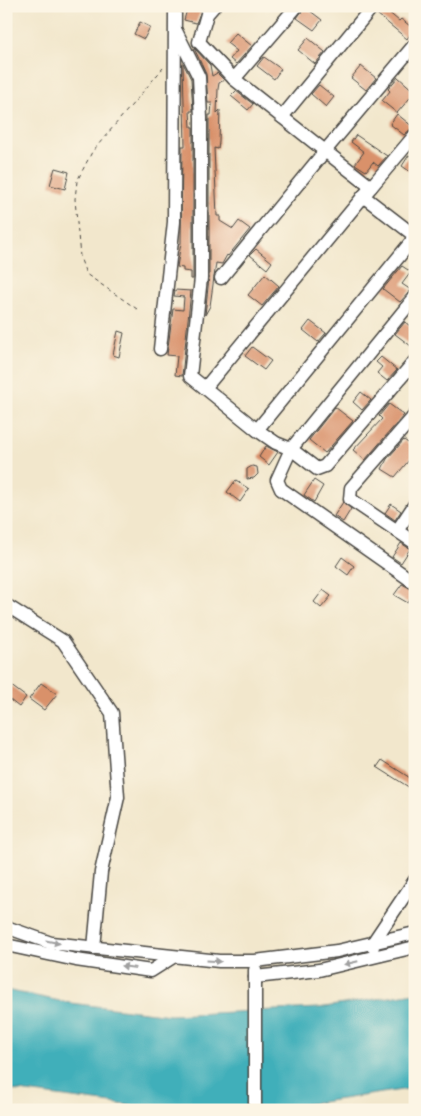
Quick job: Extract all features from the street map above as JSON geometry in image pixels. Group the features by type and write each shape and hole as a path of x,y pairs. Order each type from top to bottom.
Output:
{"street":[{"path":"160,349 174,222 175,6"},
{"path":"214,6 207,14 199,42 234,79 325,151 415,236 258,430"},
{"path":"234,79 297,6"},
{"path":"282,117 373,6"},
{"path":"176,31 199,77 201,118 201,278 190,376 276,444 291,449 317,469 325,466 415,361"},
{"path":"221,278 415,44"},
{"path":"205,388 415,135"},
{"path":"415,297 291,449 277,480 281,489 415,583"},
{"path":"415,415 351,488 350,499 415,543"},
{"path":"397,531 415,504"},
{"path":"6,605 63,641 112,714 118,797 101,872 94,948"},
{"path":"374,958 372,944 415,880"},
{"path":"6,928 51,943 219,961 255,960 337,951 415,933"},
{"path":"6,945 76,960 151,970 173,957"},
{"path":"255,977 319,970 415,947"},
{"path":"255,960 255,1110"}],"path":[{"path":"138,309 86,274 80,257 75,199 77,181 92,152 175,54"}],"water":[{"path":"6,990 70,1003 170,1015 318,1008 415,993 415,1088 282,1108 150,1108 6,1089"}],"building":[{"path":"188,6 203,6 196,23 184,20"},
{"path":"381,6 399,21 401,19 414,29 407,39 377,14"},
{"path":"305,7 322,20 314,30 297,18"},
{"path":"140,22 150,27 144,39 134,34"},
{"path":"236,33 252,46 236,64 230,59 237,51 227,43"},
{"path":"308,38 325,52 315,64 298,50"},
{"path":"194,48 210,65 212,76 217,73 224,80 219,83 218,89 217,113 220,110 219,142 218,149 214,148 217,216 220,216 220,221 233,229 239,221 250,229 227,255 222,264 216,263 210,306 205,315 209,278 209,115 211,115 212,103 208,103 206,74"},
{"path":"264,57 281,69 274,79 257,66"},
{"path":"183,63 191,79 193,111 190,111 191,127 193,127 193,279 191,279 191,272 183,271 183,268 177,267 181,243 182,146 185,146"},
{"path":"361,66 376,78 366,90 351,78"},
{"path":"398,77 415,92 397,113 382,101 390,91 388,89"},
{"path":"319,85 334,97 326,107 311,94"},
{"path":"236,91 253,104 248,110 231,96"},
{"path":"397,114 413,127 404,135 390,124"},
{"path":"356,135 387,156 378,166 373,162 366,171 355,164 364,152 351,142"},
{"path":"409,155 415,159 415,175 402,166"},
{"path":"55,168 69,172 65,189 50,185"},
{"path":"256,249 272,262 267,269 250,255"},
{"path":"402,266 411,272 402,284 411,290 400,302 383,289"},
{"path":"265,274 279,286 262,306 248,295"},
{"path":"175,290 191,291 182,376 175,375 177,356 167,355 173,309 183,310 184,297 174,296"},
{"path":"310,321 326,333 318,342 303,330"},
{"path":"405,322 415,330 415,349 395,334"},
{"path":"118,331 124,333 119,357 113,355"},
{"path":"252,347 271,361 264,370 245,356"},
{"path":"381,357 397,370 387,381 377,373 382,367 376,362"},
{"path":"361,392 371,400 362,410 353,402"},
{"path":"389,404 404,415 365,460 353,450 382,419 379,416"},
{"path":"335,407 353,421 325,453 309,440"},
{"path":"415,439 415,453 395,477 382,469 387,459 404,440 411,445"},
{"path":"266,446 278,452 269,465 259,457"},
{"path":"252,466 257,467 258,474 254,478 247,479 247,469"},
{"path":"236,480 249,489 240,502 227,492"},
{"path":"314,480 323,486 314,502 304,495"},
{"path":"343,502 351,509 343,522 334,516"},
{"path":"391,504 401,511 395,520 385,513"},
{"path":"401,543 410,549 401,563 392,557"},
{"path":"342,557 354,566 348,575 336,566"},
{"path":"402,584 415,591 408,603 394,595"},
{"path":"323,590 331,596 321,608 314,602"},
{"path":"6,682 26,697 19,707 6,697"},
{"path":"41,683 57,694 44,710 29,699"},
{"path":"382,760 415,781 415,791 377,767"}]}
